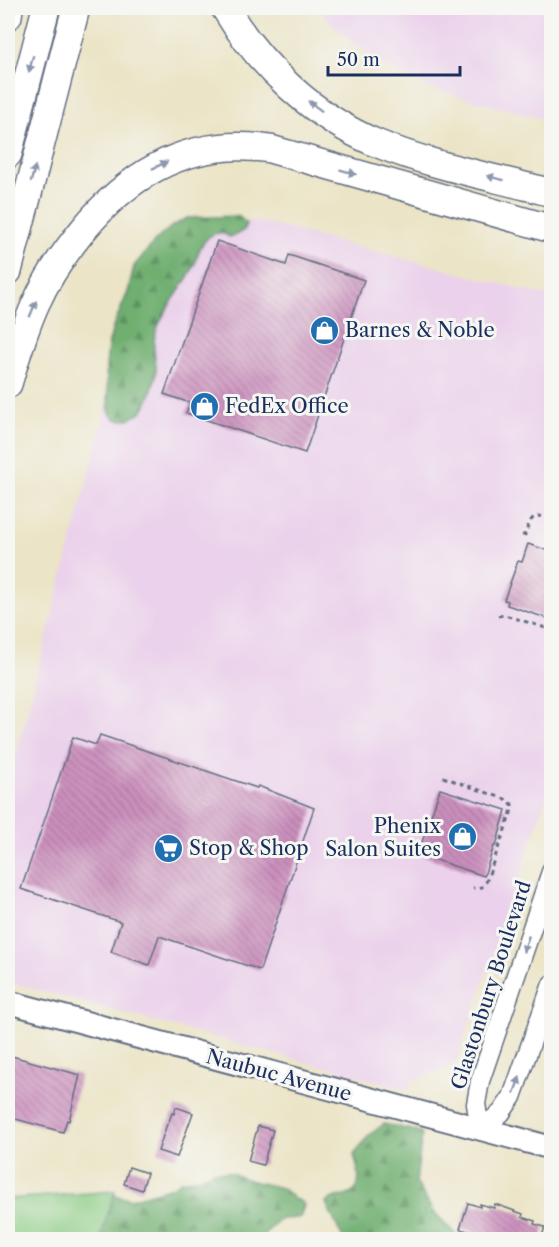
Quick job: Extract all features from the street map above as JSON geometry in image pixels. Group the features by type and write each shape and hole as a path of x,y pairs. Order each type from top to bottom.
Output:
{"highway":[{"path":"8,16 9,8"},
{"path":"8,154 46,8"},
{"path":"8,271 76,8"},
{"path":"225,8 252,46 284,81 310,103 350,130 418,158 552,193"},
{"path":"8,384 36,302 75,240 91,220 125,187 156,167 189,154 230,147 270,149 552,229"}],"main road":[{"name":"Naubuc Avenue","path":"8,1002 552,1148"}],"street":[{"name":"Glastonbury Boulevard","path":"480,1129 476,1104 480,1081 552,869"},
{"path":"480,1129 501,1113 512,1097 552,984"}],"path":[{"path":"522,535 525,535 531,520 536,516 542,515 552,519"},
{"path":"498,616 505,615 552,630"},
{"path":"443,777 505,799 512,804 511,813 486,882 482,887 473,888"}],"shaded area":[{"path":"318,8 551,8 551,121 425,86 386,66 354,44"},
{"path":"242,220 265,223 551,297 551,784 455,1065 412,1080 410,1090 8,982 8,786 108,401 143,411 156,372 153,353 155,335 160,323 191,271 199,249 206,239 213,234 245,229 246,225"}],"green space":[{"path":"238,216 246,223 245,229 229,237 219,233 207,238 189,275 162,317 154,340 156,376 144,408 133,417 115,419 109,410 106,367 108,347 113,327 128,292 134,266 156,240 172,226 187,218"},
{"path":"384,1124 420,1132 422,1135 416,1182 433,1211 461,1239 343,1239 326,1203 332,1198 351,1194 355,1190 359,1179 354,1155 368,1136"},
{"path":"214,1171 228,1172 252,1181 282,1188 293,1198 302,1202 304,1205 301,1216 281,1219 260,1240 8,1239 8,1214 79,1201 109,1191 120,1197 131,1199"},
{"path":"115,1191 100,1239 8,1239 8,1199"}],"building":[{"path":"217,241 286,265 289,255 364,280 305,453 186,413 190,403 164,394"},
{"path":"528,544 552,552 552,620 507,605 508,601 504,600 518,561 522,562"},
{"name":"Stop & Shop","path":"100,735 257,788 258,786 314,808 260,970 159,936 149,965 111,952 121,922 21,889 73,737 96,745"},
{"name":"Phenix Salon Suites","path":"440,789 506,810 496,846 494,846 484,876 418,854"},
{"path":"8,1055 80,1075 69,1121 67,1120 63,1132 8,1117"},
{"path":"176,1107 193,1113 177,1157 158,1151 167,1124"},
{"path":"258,1126 273,1130 263,1165 248,1161"},
{"path":"129,1167 147,1173 142,1190 124,1184"},
{"path":"468,1203 494,1208 495,1204 523,1214 522,1217 545,1227 541,1239 469,1239 472,1232 460,1229"}],"place":[{"name":"Barnes & Noble","path":"324,330"},
{"name":"FedEx Office","path":"204,406"},
{"name":"Phenix Salon Suites","path":"462,837"},
{"name":"Stop & Shop","path":"168,848"}]}
